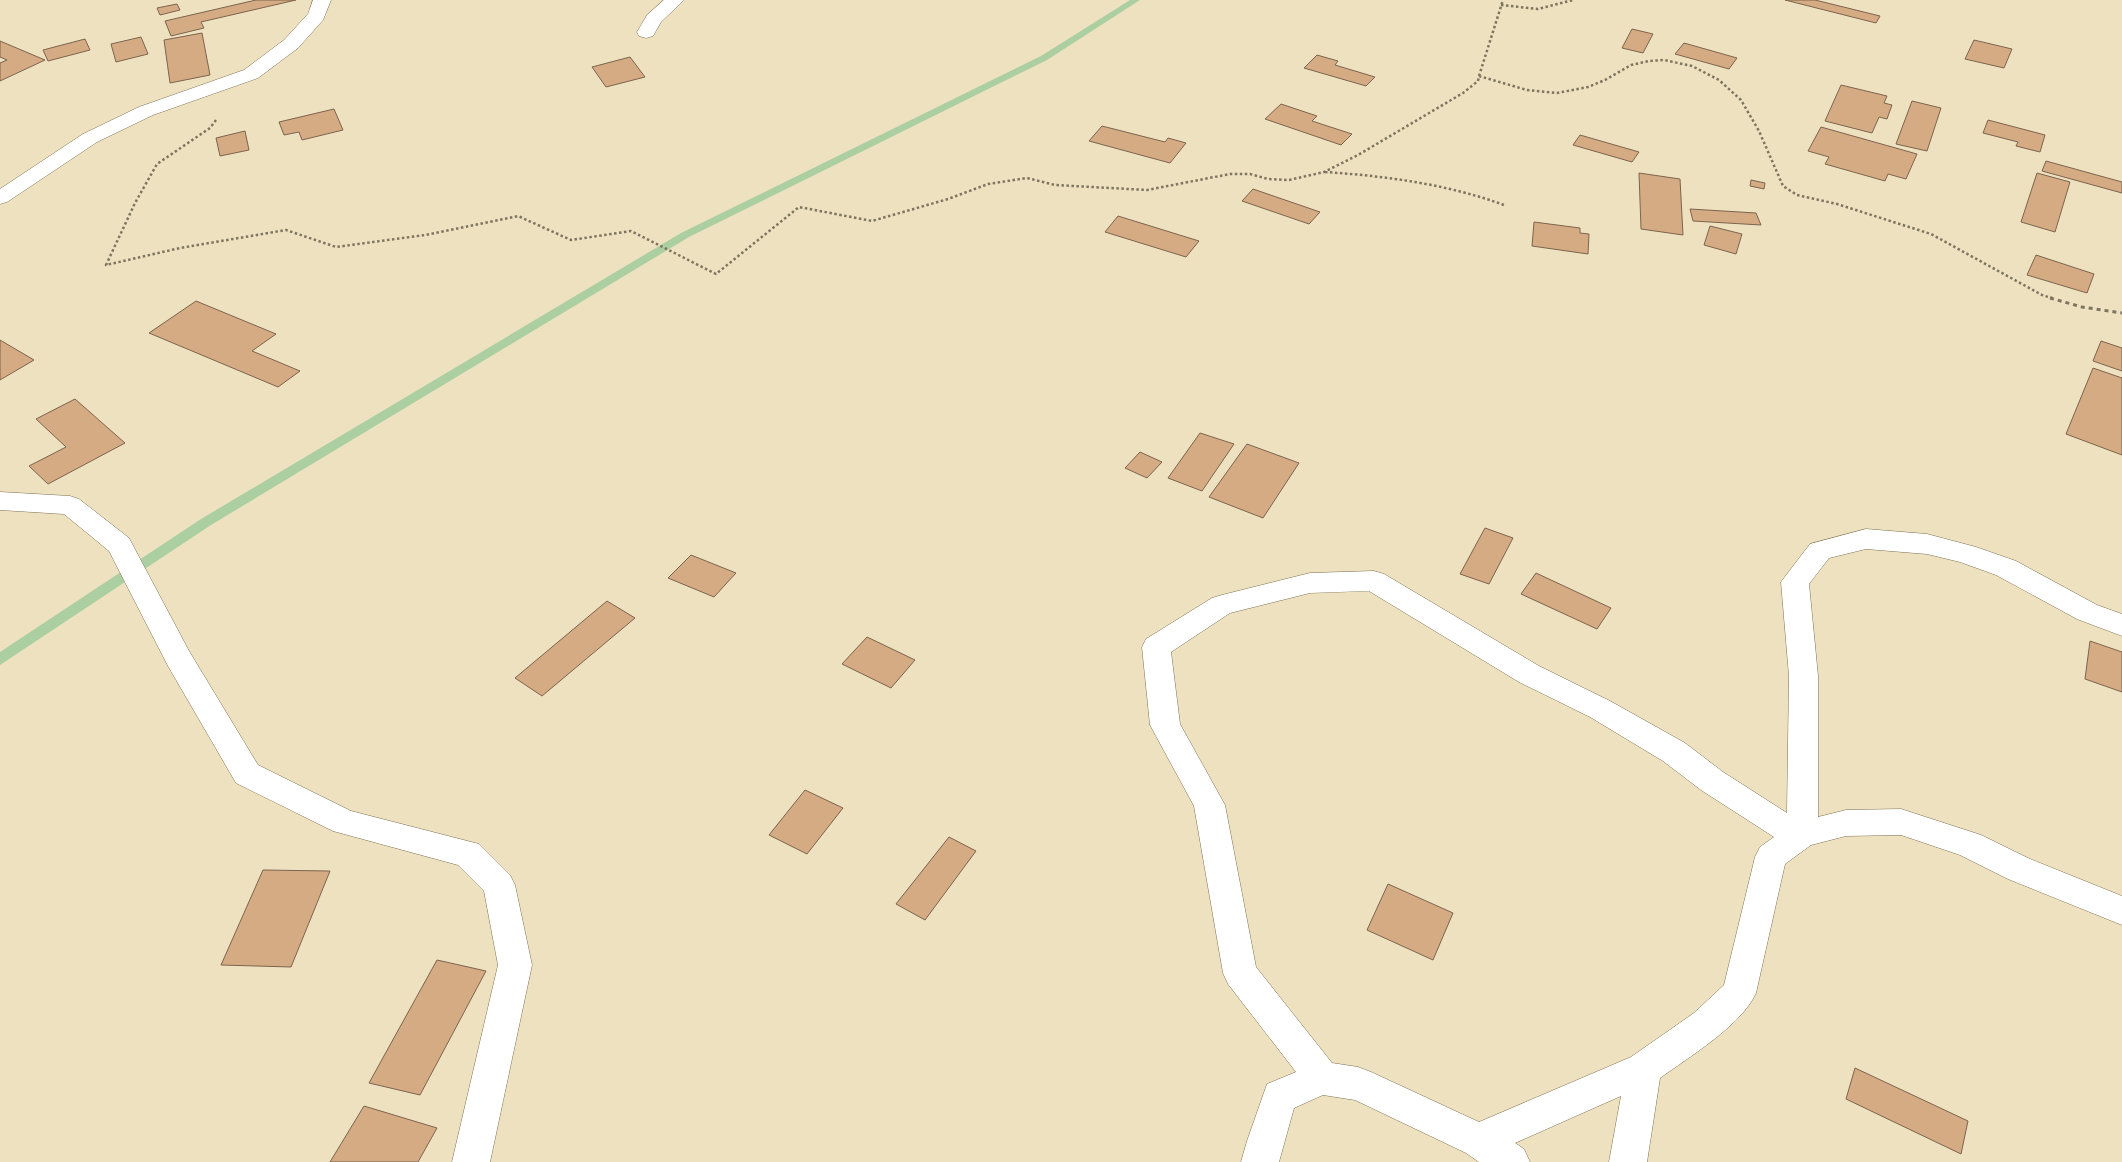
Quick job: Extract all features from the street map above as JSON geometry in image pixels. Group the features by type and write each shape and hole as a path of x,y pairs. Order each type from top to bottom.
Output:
{"street":[{"path":"0,198 90,138 146,111 251,74 292,44 317,16 322,0"},
{"path":"646,32 654,19 675,0"},
{"path":"0,501 70,505 119,545 178,658 247,774 344,822 468,854 499,885 515,965 470,1162"},
{"path":"1802,834 1805,687 1801,616 1795,582 1820,551 1866,539 1927,544 1966,554 2006,568 2087,612 2122,626"},
{"path":"1322,1078 1240,973 1209,805 1165,725 1156,647 1222,605 1310,583 1374,581 1529,674 1600,709 1674,752 1712,780 1773,820 1802,834"},
{"path":"1479,1140 1644,1068 1706,1024 1739,994 1771,857 1802,834 1846,823 1902,822 1970,845 2019,868 2122,911"},
{"path":"1628,1162 1644,1068"},
{"path":"1260,1162 1280,1096 1322,1078 1358,1084 1479,1140 1512,1162"}],"path":[{"path":"251,74 210,128 157,164 106,265 180,248 286,230 336,247 425,235 518,216 571,240 631,231 716,274 799,206 872,221 948,199 988,184 1027,178 1055,185 1147,190 1230,174 1250,174 1268,179 1290,180 1324,172 1388,139 1410,123 1463,93 1478,81 1503,0"},
{"path":"1501,5 1548,10 1573,0"},
{"path":"1480,76 1536,92 1558,94 1604,80 1634,64 1656,59 1680,62 1698,69 1726,87 1741,101 1764,140 1778,176 1788,191 1797,195 1857,209 1931,234 2042,296 2082,307 2122,313"},
{"path":"1324,172 1368,175 1471,193 1504,205"}],"building":[{"path":"256,0 296,0 201,22 204,28 171,36 165,21"},
{"path":"1785,0 1815,0 1880,16 1876,23"},
{"path":"177,4 180,10 160,15 157,8"},
{"path":"1632,29 1653,34 1643,53 1622,48"},
{"path":"202,33 210,75 170,83 164,40"},
{"path":"141,37 148,54 116,62 111,44"},
{"path":"85,39 90,50 48,61 43,50"},
{"path":"1974,40 2012,49 2004,68 1965,59"},
{"path":"0,41 45,60 0,81 0,63 7,60 0,57"},
{"path":"1684,43 1737,58 1729,69 1675,54"},
{"path":"1317,55 1338,61 1335,65 1375,77 1366,86 1304,68"},
{"path":"630,57 645,77 606,87 592,67"},
{"path":"1841,85 1887,96 1884,103 1892,105 1887,119 1879,117 1872,133 1825,121"},
{"path":"1912,101 1941,108 1927,151 1896,144"},
{"path":"1281,104 1317,116 1312,121 1352,134 1341,145 1265,119"},
{"path":"334,109 343,130 302,140 299,132 284,135 279,122"},
{"path":"1988,120 2045,135 2040,152 2016,146 2018,142 1983,133"},
{"path":"1102,126 1165,142 1168,138 1186,143 1170,163 1089,141"},
{"path":"1821,127 1917,154 1906,179 1888,174 1885,181 1825,164 1829,157 1808,151"},
{"path":"245,131 249,150 220,156 216,138"},
{"path":"1580,135 1639,152 1632,162 1573,145"},
{"path":"2046,161 2122,182 2122,193 2042,171"},
{"path":"1639,173 1680,179 1683,235 1641,229"},
{"path":"2037,173 2070,182 2055,232 2021,222"},
{"path":"1751,180 1765,183 1764,189 1750,186"},
{"path":"1253,189 1320,212 1309,224 1242,201"},
{"path":"1690,209 1756,213 1761,225 1693,221"},
{"path":"1118,216 1199,241 1186,257 1105,232"},
{"path":"1534,222 1580,228 1580,233 1589,234 1588,254 1532,246"},
{"path":"1710,226 1742,234 1736,254 1704,245"},
{"path":"2036,255 2094,274 2087,293 2027,275"},
{"path":"196,301 276,334 252,351 300,371 278,387 149,333"},
{"path":"0,340 34,360 0,380"},
{"path":"2101,341 2122,348 2122,371 2093,361"},
{"path":"2093,368 2122,378 2122,455 2066,434"},
{"path":"75,399 125,443 48,484 29,466 66,447 36,419"},
{"path":"1200,433 1234,444 1202,491 1168,478"},
{"path":"1247,444 1299,463 1263,518 1209,497"},
{"path":"1140,452 1162,462 1147,478 1125,468"},
{"path":"1485,528 1513,538 1489,584 1460,574"},
{"path":"691,555 736,573 714,597 668,578"},
{"path":"1536,573 1611,608 1597,629 1521,594"},
{"path":"607,601 635,618 542,696 515,678"},
{"path":"867,637 915,660 891,688 842,664"},
{"path":"2090,641 2122,652 2122,692 2085,679"},
{"path":"805,790 843,808 807,854 769,835"},
{"path":"949,837 976,851 925,920 896,904"},
{"path":"263,870 330,871 291,967 221,965"},
{"path":"1388,884 1453,913 1433,960 1367,930"},
{"path":"437,960 486,971 420,1095 369,1083"},
{"path":"1855,1068 1968,1121 1961,1154 1846,1099"},
{"path":"364,1106 437,1128 418,1162 330,1162"}],"waterway":[{"path":"0,659 206,522 685,235 1044,58 1136,0"}]}
